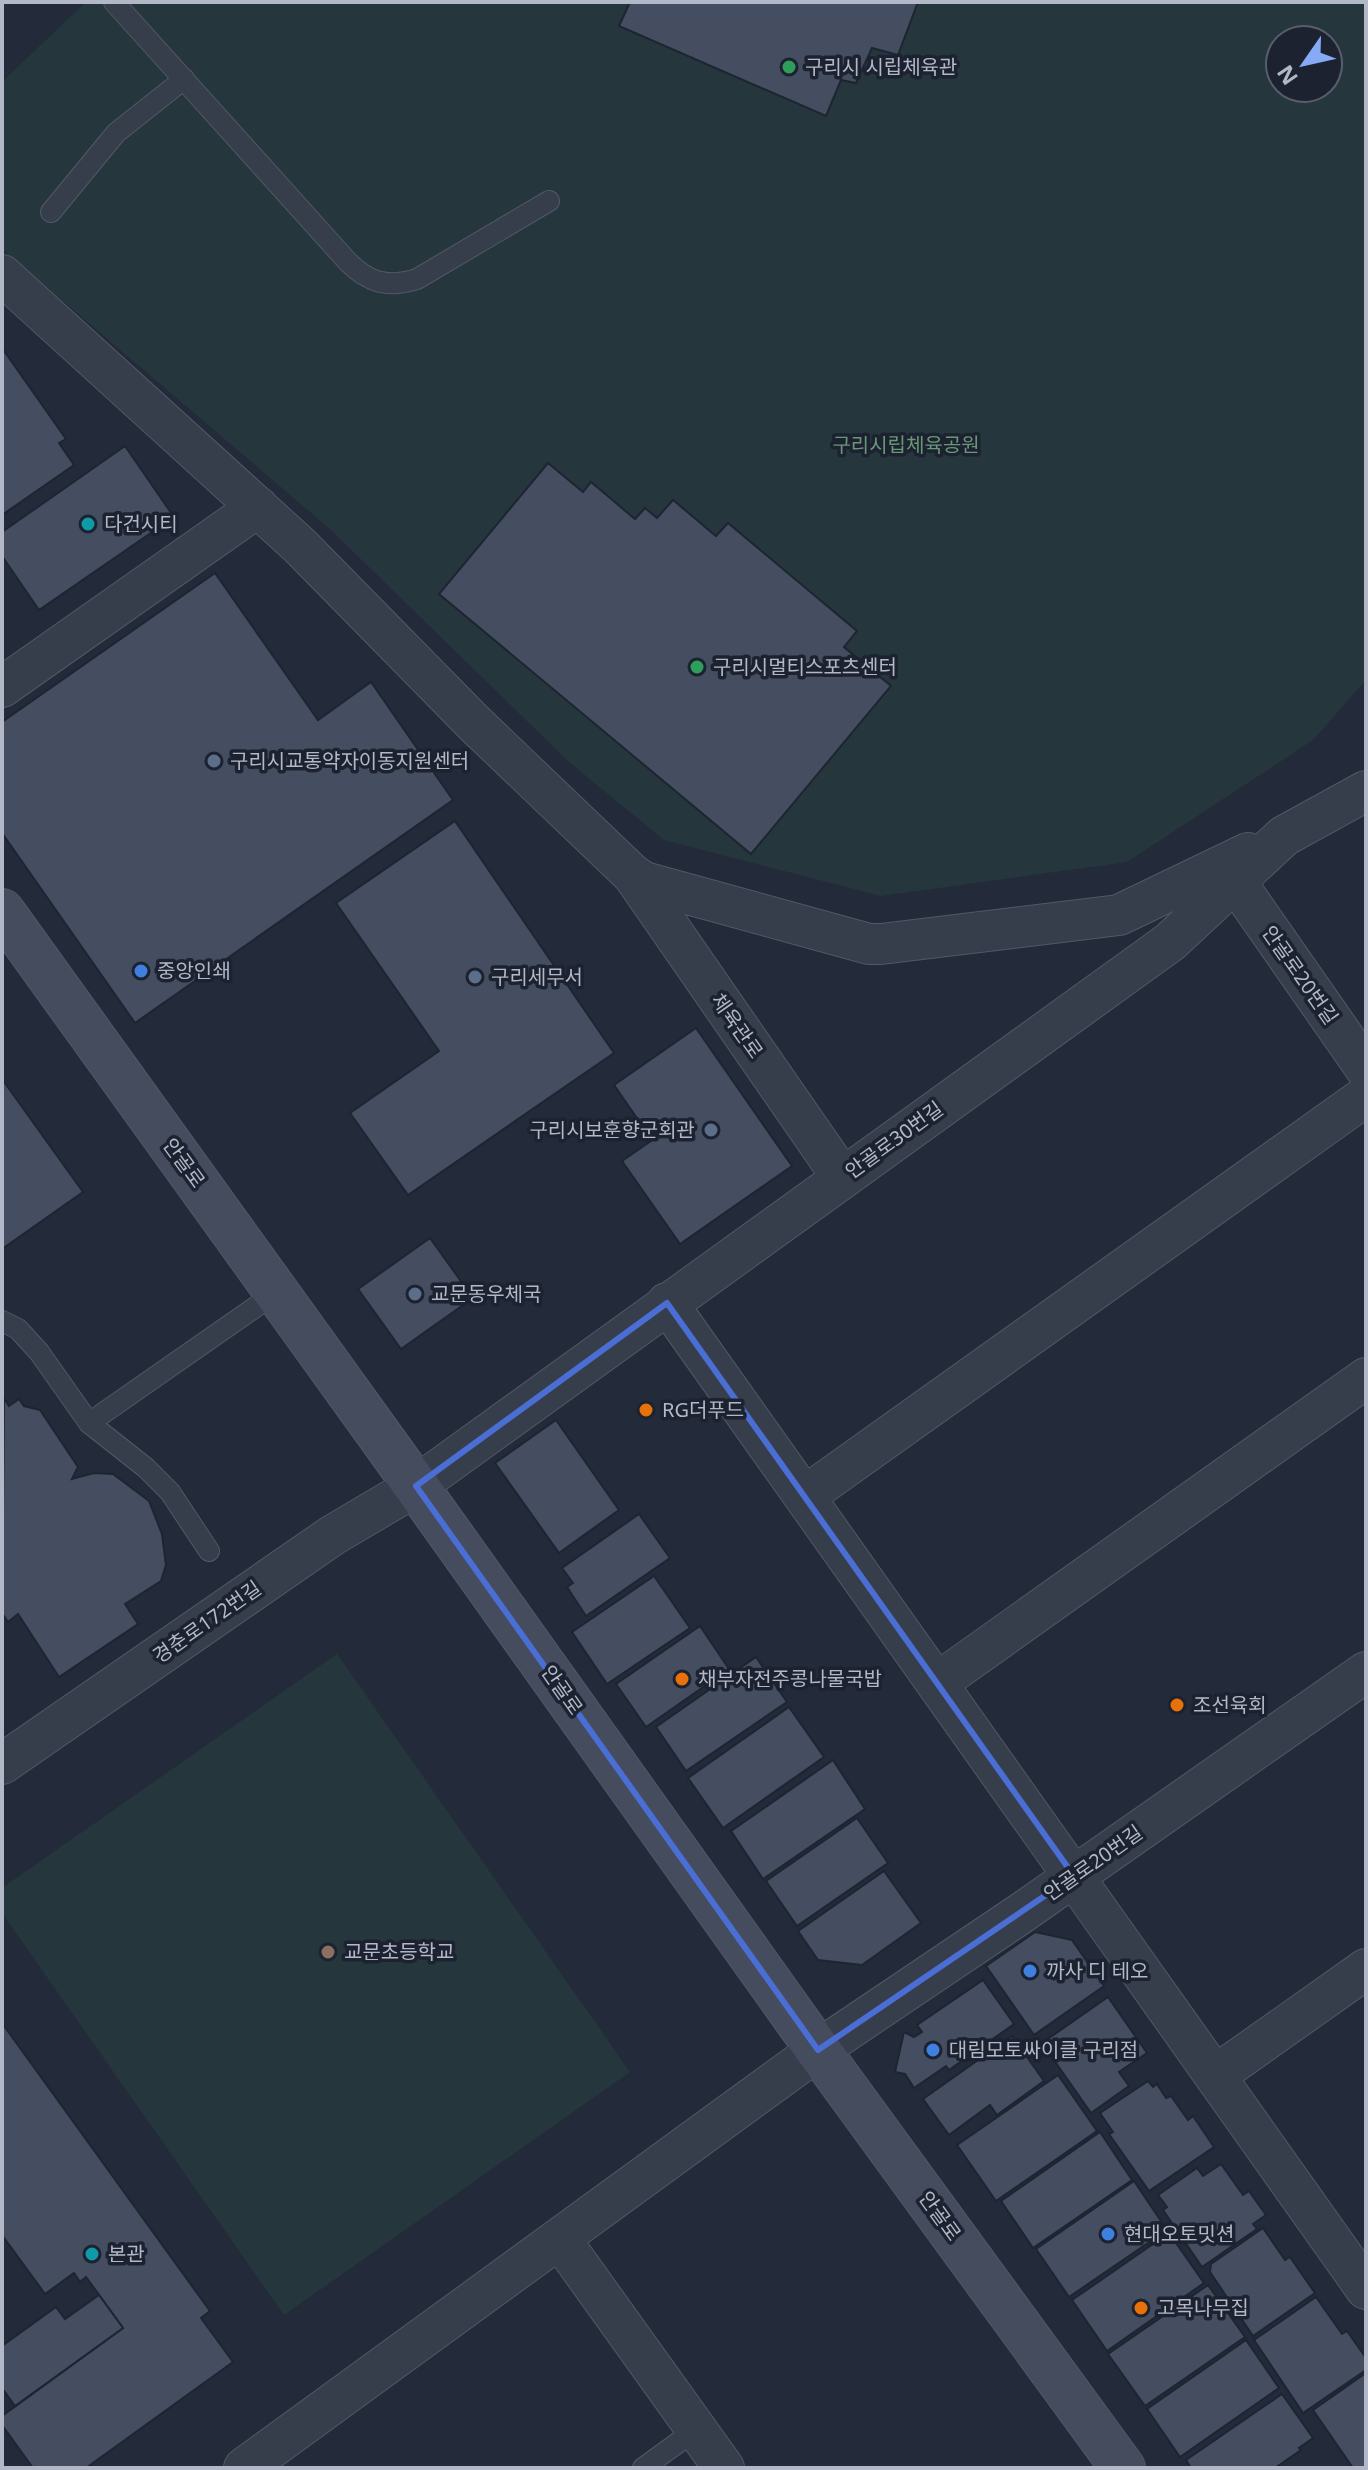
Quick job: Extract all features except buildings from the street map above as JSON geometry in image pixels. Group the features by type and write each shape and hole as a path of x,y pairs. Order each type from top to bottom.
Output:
{"street":[{"path":"2,275 300,546 474,723 633,875 673,891 869,944 881,944 1119,915 1284,836"},
{"path":"2,687 258,507"},
{"name":"안골로30번길","path":"416,1486 1170,942 1284,836 1366,791"},
{"name":"체육관로","path":"633,875 842,1177"},
{"name":"안골로20번길","path":"1235,881 1366,1069"},
{"name":"안골로","path":"2,911 818,2050 1123,2468"},
{"path":"805,1496 1366,1096"},
{"path":"667,1303 1216,2075 1360,2266"},
{"path":"937,1683 1366,1378"},
{"name":"경춘로172번길","path":"2,1764 333,1535 416,1486"},
{"name":"안골로20번길","path":"244,2468 818,2050 1366,1672"},
{"path":"1216,2075 1366,1969"},
{"path":"560,2239 724,2468"}],"lane":[{"path":"114,2 360,273 384,284 399,285 417,279 549,201"},
{"path":"51,212 116,133 184,79"},
{"path":"89,1423 277,1292"},
{"path":"2,1321 18,1329 39,1352 89,1423 146,1468 170,1492 209,1551"},
{"path":"643,2468 697,2429"}],"highlighted area":[{"path":"667,1303 1074,1876 818,2050 416,1486"}],"green space":[{"name":"구리시립체육공원","path":"86,2 1366,2 1366,680 1313,740 1127,862 881,896 664,840 569,762 330,529 2,249 2,82"},
{"path":"337,1654 630,2072 284,2315 2,1913 2,1888"}],"place":[{"name":"구리시 시립체육관","path":"789,67"},
{"name":"다건시티","path":"88,524"},
{"name":"구리시멀티스포츠센터","path":"697,667"},
{"name":"구리시교통약자이동지원센터","path":"214,761"},
{"name":"중앙인쇄","path":"141,971"},
{"name":"구리세무서","path":"475,977"},
{"name":"구리시보훈향군회관","path":"711,1130"},
{"name":"교문동우체국","path":"415,1294"},
{"name":"RG더푸드","path":"646,1410"},
{"name":"채부자전주콩나물국밥","path":"682,1679"},
{"name":"조선육회","path":"1177,1705"},
{"name":"교문초등학교","path":"328,1952"},
{"name":"까사 디 테오","path":"1030,1971"},
{"name":"대림모토싸이클 구리점","path":"933,2050"},
{"name":"현대오토밋션","path":"1108,2234"},
{"name":"본관","path":"92,2254"},
{"name":"고목나무집","path":"1141,2308"}]}
